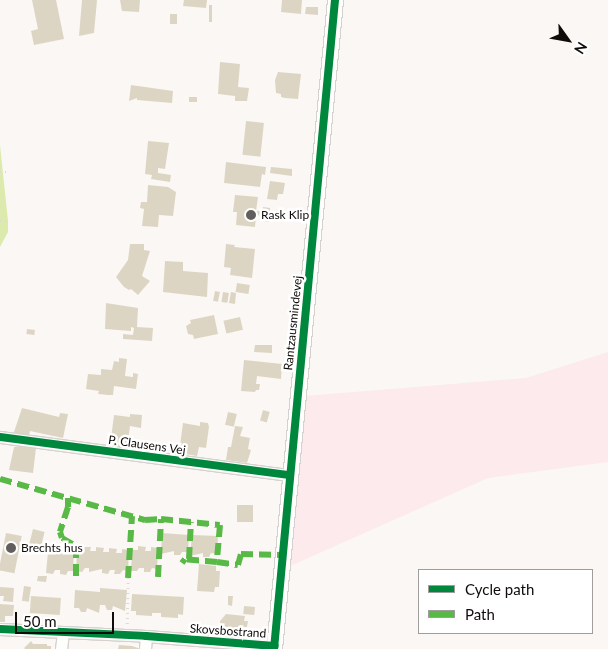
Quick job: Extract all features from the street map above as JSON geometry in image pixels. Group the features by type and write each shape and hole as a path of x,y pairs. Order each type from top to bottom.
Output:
{"street":[{"name":"Rantzausmindevej","path":"274,648 334,0"},
{"name":"P. Clausens Vej","path":"0,436 290,475"},
{"name":"Skovsbostrand","path":"0,629 146,636 274,648"},
{"path":"61,649 63,632"},
{"path":"145,649 146,636"}],"path":[{"path":"0,172 6,172"},
{"path":"0,220 8,221"},
{"path":"126,635 128,578"}],"shaded area":[{"path":"0,145 8,232 0,247"},
{"path":"608,352 608,462 488,478 288,567 305,396 526,378"}],"building":[{"path":"32,0 56,0 64,39 34,45 31,31 38,29"},
{"path":"82,0 97,0 94,33 79,36"},
{"path":"120,0 140,0 139,12 122,11"},
{"path":"184,0 207,0 206,8 183,6"},
{"path":"282,0 302,0 301,14 281,12"},
{"path":"209,5 212,5 212,22 209,22"},
{"path":"306,7 318,7 318,15 305,14"},
{"path":"170,14 177,14 177,24 170,24"},
{"path":"220,62 240,64 238,87 249,88 247,101 235,101 235,96 218,94"},
{"path":"278,72 301,74 298,99 281,97 281,94 276,93 275,80"},
{"path":"131,85 173,91 172,103 137,100 137,98 129,101"},
{"path":"189,97 197,97 197,102 189,102"},
{"path":"246,121 264,123 260,157 242,155"},
{"path":"148,141 169,143 165,169 158,168 158,173 171,175 170,182 151,179 152,175 145,174"},
{"path":"226,162 266,167 265,175 262,174 260,187 224,183"},
{"path":"271,167 292,169 292,176 270,173"},
{"path":"270,181 285,183 283,194 278,194 277,200 267,199"},
{"path":"148,185 168,187 176,192 173,216 159,215 158,227 142,226 144,209 140,208 141,202 147,202"},
{"path":"235,195 258,197 256,211 262,211 263,207 270,208 269,222 261,221 262,216 256,215 255,227 236,225 237,212 233,212"},
{"path":"130,244 144,244 144,250 150,251 142,276 150,281 138,295 131,289 129,290 124,287 116,277 128,260"},
{"path":"226,244 235,245 234,247 255,249 252,278 230,275 231,268 224,267"},
{"path":"165,261 183,262 183,271 208,273 207,297 163,292"},
{"path":"237,283 250,285 248,294 236,292"},
{"path":"215,291 220,292 218,302 213,301"},
{"path":"223,292 229,293 227,303 221,302"},
{"path":"231,292 236,293 235,304 229,303"},
{"path":"106,303 138,308 137,327 153,328 152,341 123,339 123,334 133,335 134,328 131,327 131,331 105,329"},
{"path":"214,315 218,334 194,339 193,335 188,334 186,326 191,323 190,320"},
{"path":"240,317 243,330 226,333 223,321"},
{"path":"27,329 35,330 34,335 26,334"},
{"path":"255,345 272,345 272,353 254,352"},
{"path":"119,358 127,359 125,376 133,377 133,373 138,374 136,389 114,386 113,395 108,395 98,394 99,391 86,389 88,374 101,375 101,369 112,370 114,361 119,362"},
{"path":"244,360 282,364 281,379 257,376 256,384 260,384 259,390 255,392 241,391"},
{"path":"22,408 59,417 60,413 68,414 63,438 30,431 28,438 13,435"},
{"path":"263,410 270,412 267,423 260,421"},
{"path":"228,412 237,414 234,427 225,425"},
{"path":"130,414 142,415 141,428 130,426 127,448 110,446 114,415 130,417"},
{"path":"200,422 208,423 209,427 206,448 199,447 197,456 179,453 183,423 200,426"},
{"path":"235,426 243,427 240,436 250,438 248,449 251,450 247,463 226,460 228,447 231,447"},
{"path":"14,447 36,448 33,473 9,470"},
{"path":"237,505 253,505 253,522 237,522"},
{"path":"33,529 45,532 40,551 28,548"},
{"name":"Brechts hus","path":"6,533 22,536 14,573 0,571"},
{"path":"162,533 189,535 188,552 182,552 180,555 174,555 174,551 161,554"},
{"path":"192,535 218,536 217,554 211,553 209,557 203,557 203,553 190,556"},
{"path":"138,546 146,547 145,551 151,551 151,547 158,548 157,569 152,568 150,572 144,572 144,568 131,571 132,550 138,550"},
{"path":"84,547 91,547 90,551 96,551 96,547 104,548 103,552 109,552 109,548 117,549 116,553 122,553 122,549 129,550 128,571 123,570 120,574 114,574 115,570 110,570 108,574 102,573 102,569 89,572 89,568 85,568 82,572 76,571 77,550 83,551"},
{"path":"54,549 62,549 61,553 67,554 67,550 74,550 73,571 68,571 66,575 60,574 60,570 55,570 53,574 46,573 48,552 54,553"},
{"path":"199,564 216,566 216,571 220,571 219,587 215,587 214,592 197,591"},
{"path":"38,576 47,576 46,582 37,581"},
{"path":"24,586 31,587 29,602 22,601"},
{"path":"0,587 14,588 13,602 3,601 4,596 0,596"},
{"path":"100,588 127,590 125,611 113,606 112,610 107,610 105,605 100,605 99,613 87,608 86,612 81,612 79,608 74,608 75,590 100,592"},
{"path":"132,594 184,597 183,615 178,614 178,618 161,617 161,613 152,613 152,616 136,615 136,611 131,611"},
{"path":"31,596 61,598 60,615 30,613"},
{"path":"228,596 233,596 232,606 228,605"},
{"path":"0,604 14,605 13,616 5,616 5,622 0,622"},
{"path":"244,606 255,607 254,615 243,614"},
{"path":"226,614 245,616 244,621 248,621 247,627 244,627 243,635 231,636 224,634 225,631 220,629 220,621"},
{"path":"31,641 33,644 47,644 47,646 51,646 51,649 25,649"},
{"path":"119,645 132,646 141,649 118,649"}],"marked path":[{"path":"0,479 145,520 161,519 220,525 217,562 185,559 182,563"},
{"path":"68,498 68,507 60,532 62,538 76,546 76,577"},
{"path":"128,578 132,516"},
{"path":"158,577 161,519"},
{"path":"189,559 191,522"},
{"path":"217,562 238,565 241,554 283,555"}],"cycle path":[{"path":"274,649 335,0"},
{"path":"0,437 290,475"},
{"path":"0,629 146,636 275,646"}],"place":[{"name":"Rask Klip","path":"251,215"},
{"name":"Brechts hus","path":"11,548"}]}
